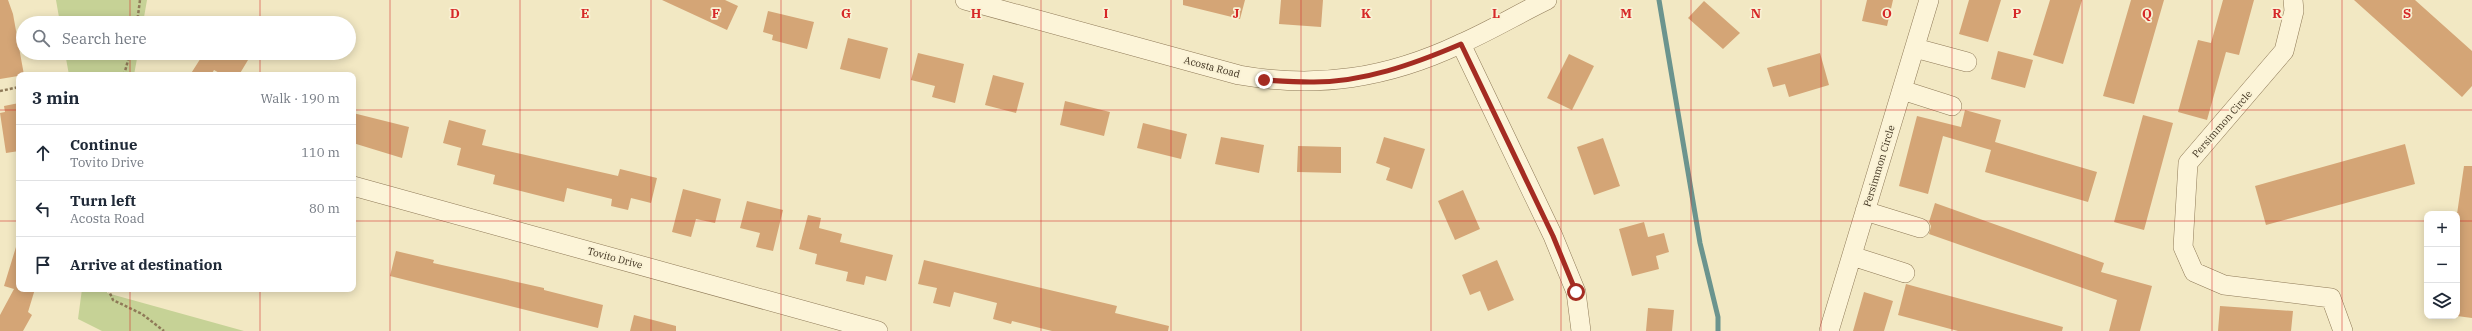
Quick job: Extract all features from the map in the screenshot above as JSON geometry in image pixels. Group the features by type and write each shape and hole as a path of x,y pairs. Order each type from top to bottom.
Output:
{"street":[{"name":"Acosta Road","path":"965,0 1239,75 1264,80 1311,82 1358,78 1400,67 1461,44 1547,0"},
{"name":"Persimmon Circle","path":"1829,331 1929,0"},
{"name":"Persimmon Circle","path":"2293,0 2294,11 2284,51 2188,163 2183,247 2194,272 2224,285 2331,298 2343,331"},
{"path":"1461,44 1562,257 1576,292 1581,331"},
{"path":"1915,48 1966,62"},
{"path":"1902,90 1952,106"},
{"name":"Tovito Drive","path":"356,187 878,331"},
{"path":"1865,211 1920,228"},
{"path":"1852,256 1905,273"}],"path":[{"path":"138,16 140,0"},
{"path":"125,72 128,60"},
{"path":"0,91 16,88"},
{"path":"109,292 113,300 142,314 164,331"}],"green space":[{"path":"56,0 147,0 144,16 59,16"},
{"path":"66,60 137,60 135,72 68,72"},
{"path":"82,292 107,292 244,331 102,331 78,319"}],"building":[{"path":"0,0 8,0 13,14 16,31 16,60 21,60 23,72 16,72 16,76 0,79"},
{"path":"662,0 725,0 738,6 727,30"},
{"path":"1183,0 1245,0 1240,19 1183,5"},
{"path":"1281,0 1323,0 1321,27 1279,24"},
{"path":"1867,0 1893,0 1887,26 1862,21"},
{"path":"1969,0 2001,0 1988,42 1959,34"},
{"path":"2050,0 2082,0 2063,64 2033,55"},
{"path":"2131,0 2164,0 2134,104 2103,96"},
{"path":"2223,0 2254,0 2239,55 2226,52 2207,120 2178,112 2198,40 2211,43"},
{"path":"2354,0 2415,0 2472,51 2472,86 2462,97"},
{"path":"1704,1 1740,33 1723,49 1688,18"},
{"path":"768,11 814,22 807,49 772,40 773,35 763,32"},
{"path":"848,38 888,48 880,79 840,69"},
{"path":"1998,51 2033,60 2025,88 1991,79"},
{"path":"918,53 964,64 955,103 932,97 935,86 911,80"},
{"path":"1820,53 1829,85 1789,97 1785,84 1773,87 1767,68"},
{"path":"1569,54 1594,66 1572,110 1547,98"},
{"path":"200,60 248,60 241,72 218,72 214,70 213,72 192,72"},
{"path":"993,75 1024,83 1016,113 985,105"},
{"path":"1065,101 1110,112 1104,136 1060,125"},
{"path":"16,104 16,151 6,153 0,113 5,112 4,106"},
{"path":"1965,110 2001,120 1995,142 2097,172 2088,202 1985,172 1991,150 1943,136 1928,194 1899,186 1917,116 1961,127"},
{"path":"356,114 409,127 402,158 356,144"},
{"path":"2143,115 2173,123 2144,230 2114,222"},
{"path":"449,120 486,130 482,145 618,176 620,169 657,178 651,203 631,198 628,210 611,206 612,199 567,188 564,202 493,184 495,175 457,165 461,148 443,143"},
{"path":"1143,123 1187,134 1181,159 1137,148"},
{"path":"1221,137 1264,145 1259,173 1215,164"},
{"path":"1384,137 1425,149 1412,189 1386,180 1390,168 1376,163"},
{"path":"1603,138 1620,186 1594,195 1577,147"},
{"path":"2405,144 2415,184 2266,225 2255,186"},
{"path":"1298,146 1341,147 1341,173 1297,172"},
{"path":"2464,166 2472,166 2472,318 2460,316 2460,211 2457,211"},
{"path":"683,189 721,199 715,223 696,219 691,237 672,232"},
{"path":"1463,190 1480,229 1455,240 1438,201"},
{"path":"747,201 783,210 773,251 756,247 760,233 740,228"},
{"path":"1935,203 2104,263 2101,272 2152,286 2140,331 2109,331 2117,300 1929,234 1931,226 1929,222"},
{"path":"808,215 821,218 819,228 842,234 840,242 893,255 886,281 866,276 864,285 846,281 848,272 815,264 817,254 799,249"},
{"path":"1644,222 1648,237 1664,233 1669,252 1656,256 1659,269 1632,276 1619,229"},
{"path":"16,247 16,292 34,292 28,312 32,315 23,331 0,331 0,315 14,289 4,286"},
{"path":"396,251 434,260 433,263 544,288 544,290 603,305 598,328 390,276"},
{"path":"924,260 1117,306 1115,313 1169,326 1168,331 1052,331 1012,321 1011,324 993,319 997,303 954,292 950,307 933,303 937,288 918,284"},
{"path":"1497,260 1514,300 1488,311 1480,291 1470,295 1462,275"},
{"path":"1906,284 2063,327 2062,331 1958,331 1898,315"},
{"path":"1864,292 1893,301 1884,331 1853,331"},
{"path":"2220,306 2293,311 2291,331 2218,331"},
{"path":"1648,308 1674,310 1672,331 1646,331"},
{"path":"634,315 676,326 676,331 630,331"}],"waterway":[{"path":"1659,0 1700,243 1718,317 1718,331"}],"route":[{"path":"1264,80 1311,82 1358,78 1400,67 1461,44 1553,236 1576,292"}]}
